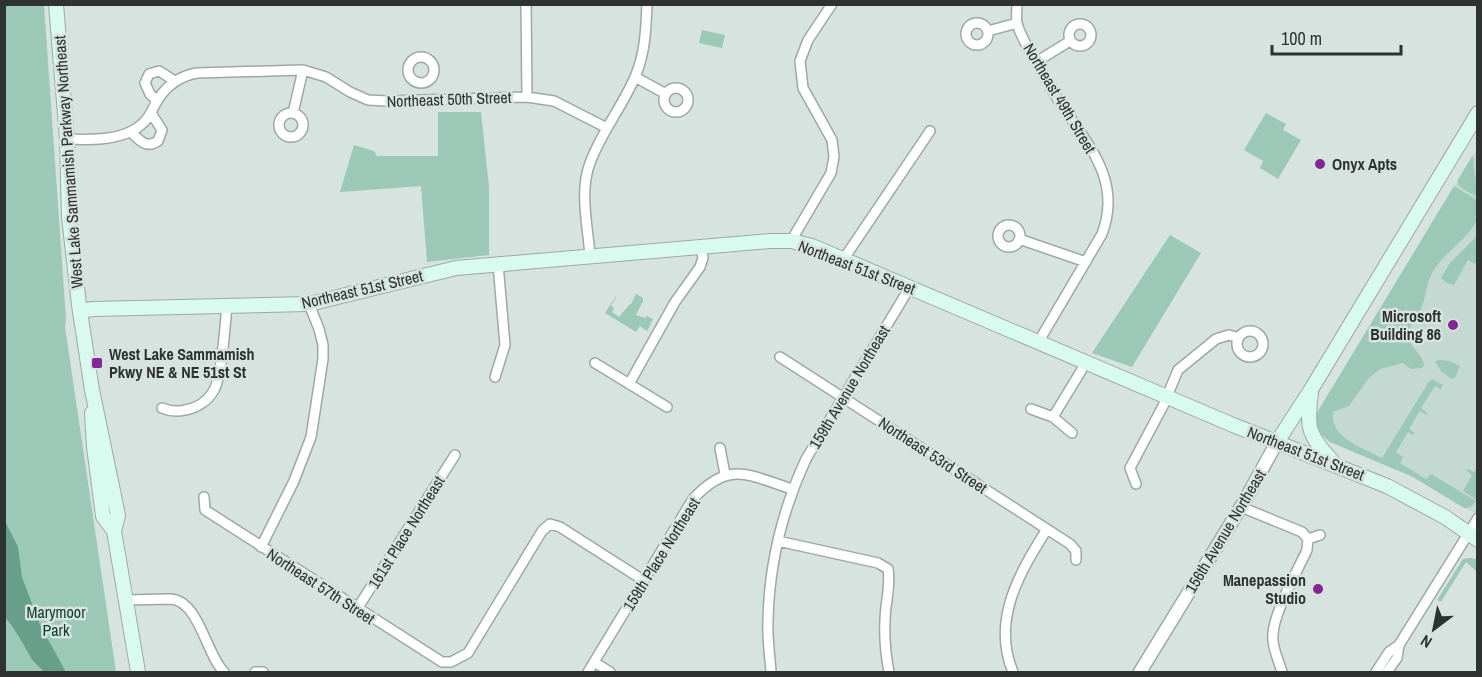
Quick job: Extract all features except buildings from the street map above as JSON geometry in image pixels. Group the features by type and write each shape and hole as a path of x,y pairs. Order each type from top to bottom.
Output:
{"main road":[{"name":"West Lake Sammamish Parkway Northeast","path":"56,4 69,217 92,390 93,439 103,516 114,531 138,672"},
{"name":"156th Avenue Northeast","path":"1277,442 1478,113"},
{"name":"Northeast 51st Street","path":"80,311 309,304 446,269 701,246 791,241 812,246 1407,495 1473,536"},
{"path":"1311,388 1309,429 1316,442 1337,465"}],"street":[{"path":"526,4 527,96"},
{"path":"590,256 585,208 585,183 589,164 635,77 643,53 647,4"},
{"path":"791,241 831,173 834,157 832,140 803,88 800,61 808,40 832,4"},
{"path":"988,31 1017,23 1017,4"},
{"name":"Northeast 49th Street","path":"1017,23 1036,62 1093,152 1103,173 1109,201 1107,218 1086,262 1040,341"},
{"path":"1036,62 1070,41"},
{"path":"293,113 303,70"},
{"name":"Northeast 50th Street","path":"175,81 186,75 197,73 303,70 326,77 368,100 527,96 554,100 607,128"},
{"path":"66,139 119,136 143,124 157,101 175,81 159,71 149,74 146,83 150,94 157,101"},
{"path":"635,77 666,94"},
{"path":"421,83 422,100"},
{"path":"131,132 144,144 149,145 158,141 162,130 151,113"},
{"path":"845,260 875,210 930,131"},
{"path":"1019,239 1086,262"},
{"path":"629,384 675,302 700,267 701,246"},
{"path":"495,377 505,345 498,264"},
{"name":"159th Avenue Northeast","path":"771,672 768,623 770,589 778,541 792,489 806,459 910,287"},
{"path":"261,547 294,481 311,437 323,359 323,345 309,304"},
{"path":"162,408 168,411 192,409 207,399 215,389 227,306"},
{"path":"1137,484 1130,468 1178,370 1212,341 1229,335 1239,338"},
{"name":"Northeast 53rd Street","path":"780,357 1070,544 1076,551 1076,560"},
{"path":"1053,417 1085,361"},
{"path":"595,363 667,407"},
{"path":"1032,409 1053,417 1072,434"},
{"name":"156th Avenue Northeast","path":"1140,672 1241,507 1277,442"},
{"path":"720,448 725,474 741,473 792,489"},
{"name":"161st Place Northeast","path":"357,609 455,455"},
{"name":"159th Place Northeast","path":"588,672 693,499 707,485 725,474"},
{"name":"Northeast 57th Street","path":"204,497 205,510 442,662 451,662 468,653 549,520 643,580"},
{"path":"1241,507 1302,532 1308,539 1307,550 1276,617 1273,629 1273,641 1282,672"},
{"path":"1376,672 1389,652 1398,645 1473,536 1478,518"},
{"path":"1013,672 1009,663 1006,638 1008,611 1013,590 1026,562 1047,529"},
{"path":"1308,539 1320,535"},
{"path":"778,541 878,563 888,569 890,581 885,620 889,672"},
{"path":"888,569 897,564"},
{"path":"126,600 177,600 186,605 197,622 217,666 224,672"},
{"path":"1387,672 1396,658 1398,645"},
{"path":"594,662 610,672"},
{"path":"255,672 262,672"}],"shaded area":[{"path":"1477,150 1477,515 1412,475 1329,440 1318,413"},
{"path":"5,521 18,547 22,577 40,625 66,672 44,672 32,660 5,617"}],"green space":[{"name":"Marymoor Park","path":"5,5 44,5 65,327 116,672 5,672"},
{"path":"702,30 725,35 722,48 699,43"},
{"path":"438,112 481,112 489,187 489,255 427,262 421,186 340,192 354,145 374,151 377,156 438,156"},
{"path":"1266,113 1286,124 1283,130 1301,140 1278,179 1260,168 1263,161 1244,150"},
{"path":"1473,155 1477,197 1460,187 1457,181"},
{"path":"1454,186 1477,200 1478,217 1474,226 1432,273 1421,309 1410,327 1409,339 1422,358 1424,366 1411,369 1403,363 1380,369 1368,379 1349,406 1333,412 1333,421 1342,436 1382,458 1428,383 1432,379 1443,385 1441,389 1435,386 1421,408 1428,414 1420,411 1409,429 1415,433 1413,435 1408,432 1396,452 1403,457 1400,463 1426,479 1431,474 1476,501 1468,508 1464,508 1413,477 1330,442 1320,432 1316,420 1318,411"},
{"path":"1170,235 1201,253 1132,367 1092,353"},
{"path":"1477,236 1477,261 1475,264 1468,260 1454,285 1447,283 1441,278 1450,263"},
{"path":"636,294 643,298 643,301 636,315 653,319 647,331 640,326 636,332 605,313 616,296 611,305 614,309 612,312 619,317 631,304"},
{"path":"1435,361 1460,366 1455,378 1452,379 1441,371"},
{"path":"1477,467 1477,500 1463,491 1472,475 1466,470 1474,472"},
{"path":"1463,559 1477,559 1477,572 1466,562 1441,602 1437,600"}],"place":[{"name":"Onyx Apts","path":"1320,164"},
{"name":"Microsoft Building 86","path":"1453,325"},
{"name":"West Lake Sammamish Pkwy NE & NE 51st St","path":"97,363"},
{"name":"Manepassion Studio","path":"1318,589"}]}
